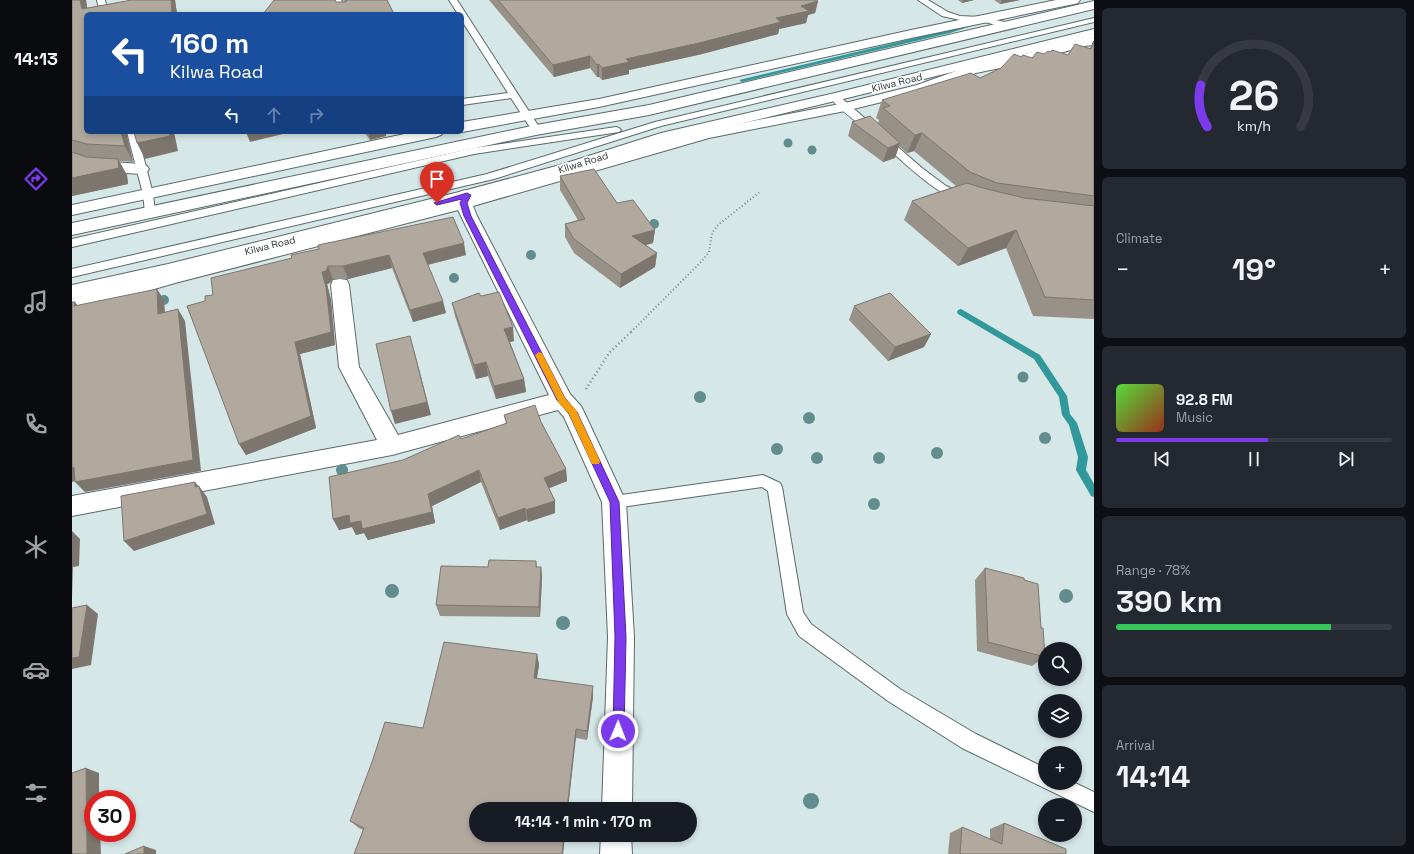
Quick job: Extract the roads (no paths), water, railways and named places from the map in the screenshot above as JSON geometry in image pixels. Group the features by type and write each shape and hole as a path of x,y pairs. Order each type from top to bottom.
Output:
{"main road":[{"path":"464,127 600,103 1074,0"},
{"path":"72,229 536,130 649,110 1094,5"},
{"name":"Kilwa Road","path":"840,102 1094,33"},
{"path":"72,306 173,276 707,134 840,102 922,88 972,70 1028,58 1083,42 1094,41"},
{"path":"72,210 426,134"},
{"path":"72,160 96,166 141,169"},
{"path":"466,199 468,216 567,406 614,502 621,637 617,802"},
{"name":"Kilwa Road","path":"72,292 466,199"},
{"path":"340,285 349,367 392,446"},
{"path":"72,506 392,446 567,406"},
{"path":"616,842 616,854"}],"lane":[{"path":"101,0 104,12"},
{"path":"337,0 344,12"},
{"path":"453,0 461,12"},
{"path":"922,0 945,14 960,18 981,19 1007,25"},
{"path":"464,17 512,95 536,130"},
{"path":"72,273 490,177 658,124 1094,20"},
{"path":"464,102 512,95"},
{"path":"840,102 930,179 942,188 970,201"},
{"path":"72,243 474,151 658,124"},
{"path":"132,134 148,194 150,212"},
{"path":"614,502 763,482 775,487 795,614 804,630 900,699 969,741 1038,775"},
{"path":"1069,790 1094,802"}],"waterway":[{"path":"742,80 950,31 976,23"},
{"path":"961,312 1037,357 1063,396 1066,415 1073,423 1083,457 1081,470 1094,493"}]}
